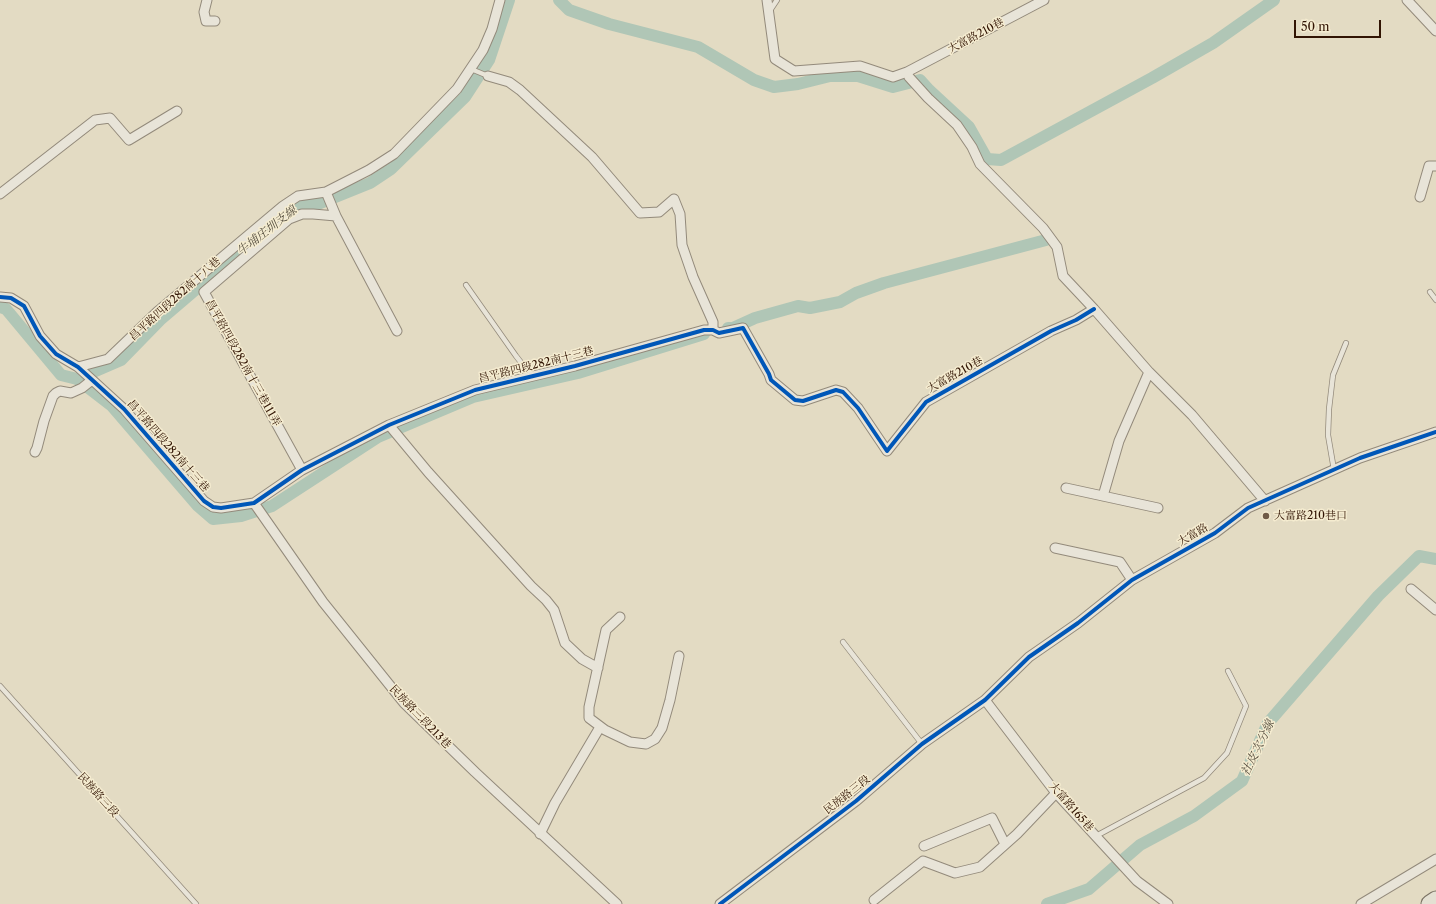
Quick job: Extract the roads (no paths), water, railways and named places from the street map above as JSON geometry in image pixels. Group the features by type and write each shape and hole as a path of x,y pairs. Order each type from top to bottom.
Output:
{"highway":[{"path":"1430,904 1436,900"}],"street":[{"path":"207,0 204,12 206,21 215,21"},
{"name":"昌平路四段282南十八巷","path":"78,367 108,359 157,312 283,206 298,196 326,192 369,170 394,154 458,89 474,70 492,29 500,0"},
{"path":"767,0 769,12"},
{"name":"大富路210巷","path":"769,12 775,59 794,71 860,66 894,77 908,74 1044,0"},
{"path":"1407,0 1436,31"},
{"path":"908,74 928,98 957,125 972,147 980,164 1043,228 1057,247 1063,276 1149,372 1192,415 1265,501"},
{"path":"488,76 508,82 520,90 592,157 640,213 659,212 674,199 680,214 682,245 693,277 713,322 713,330"},
{"path":"0,194 95,120 110,118 129,140 177,111"},
{"path":"1420,197 1429,166 1436,166"},
{"path":"326,192 336,216 397,331"},
{"name":"昌平路四段282南十三巷111弄","path":"302,470 204,292 289,219 302,214 336,216"},
{"name":"昌平路四段282南十三巷","path":"0,297 11,298 24,306 40,336 56,354 78,367 124,409 204,501 213,507 221,508 254,503 302,470 390,424 475,390 575,366 704,330 713,330"},
{"name":"大富路210巷","path":"713,330 719,333 743,328 772,380 795,400 803,401 836,390 843,392 858,408 887,451 926,402 1051,331 1076,320 1094,309"},
{"path":"1103,496 1119,441 1149,372"},
{"path":"35,452 38,448 44,421 53,396 56,392 60,391 71,393 77,391 92,380"},
{"path":"390,424 428,472 554,610 565,643 582,659 598,668"},
{"name":"大富路","path":"986,700 1029,657 1078,623 1132,580 1215,533 1248,508 1334,471 1360,458 1436,432"},
{"path":"1066,488 1158,508"},
{"name":"民族路三段213巷","path":"254,503 323,602 404,703 540,834 617,904"},
{"path":"1055,548 1120,562 1132,580"},
{"path":"1411,589 1436,610"},
{"path":"620,618 606,630 589,707 589,718 600,727 630,742 646,744 655,739 662,728 670,700 679,656"},
{"name":"民族路三段","path":"720,904 856,801 922,744 986,700"},
{"name":"大富路165巷","path":"986,700 1056,793 1137,881 1168,904"},
{"path":"540,834 555,804 600,727"},
{"path":"874,900 923,861 955,873 980,867 1017,834 1056,793"},
{"path":"924,846 992,818 1005,844"},
{"path":"1362,904 1436,859"}],"lane":[{"path":"769,12 777,0"},
{"path":"474,70 488,76"},
{"path":"466,285 516,356 529,370 531,376"},
{"path":"1430,292 1436,300"},
{"path":"1334,471 1328,435 1329,408 1333,375 1346,343"},
{"path":"844,642 922,744"},
{"path":"1096,836 1204,778 1227,753 1246,706 1228,671"},
{"name":"民族路三段","path":"0,686 196,904"}],"waterway":[{"name":"牛埔庄圳支線","path":"0,307 6,309 61,375 77,379 121,360 160,320 283,215 298,205 318,204 370,183 391,169 465,97 489,60 509,0"},
{"path":"559,0 569,10 609,24 698,47 754,80 774,87 798,84 830,76 858,76 893,87 920,80 969,127 987,159 1001,160 1213,43 1274,0"},
{"path":"728,328 733,328 755,318 798,306 810,308 840,302 856,293 884,283 1046,240"},
{"path":"77,379 112,406 198,506 213,519 241,516 272,506 378,437 473,397 578,373 704,334"},
{"name":"社皮次分線","path":"1047,904 1089,889 1140,845 1194,816 1242,781 1268,723 1378,596 1419,556 1436,559"}],"place":[{"name":"大富路210巷口","path":"1266,516"}]}
